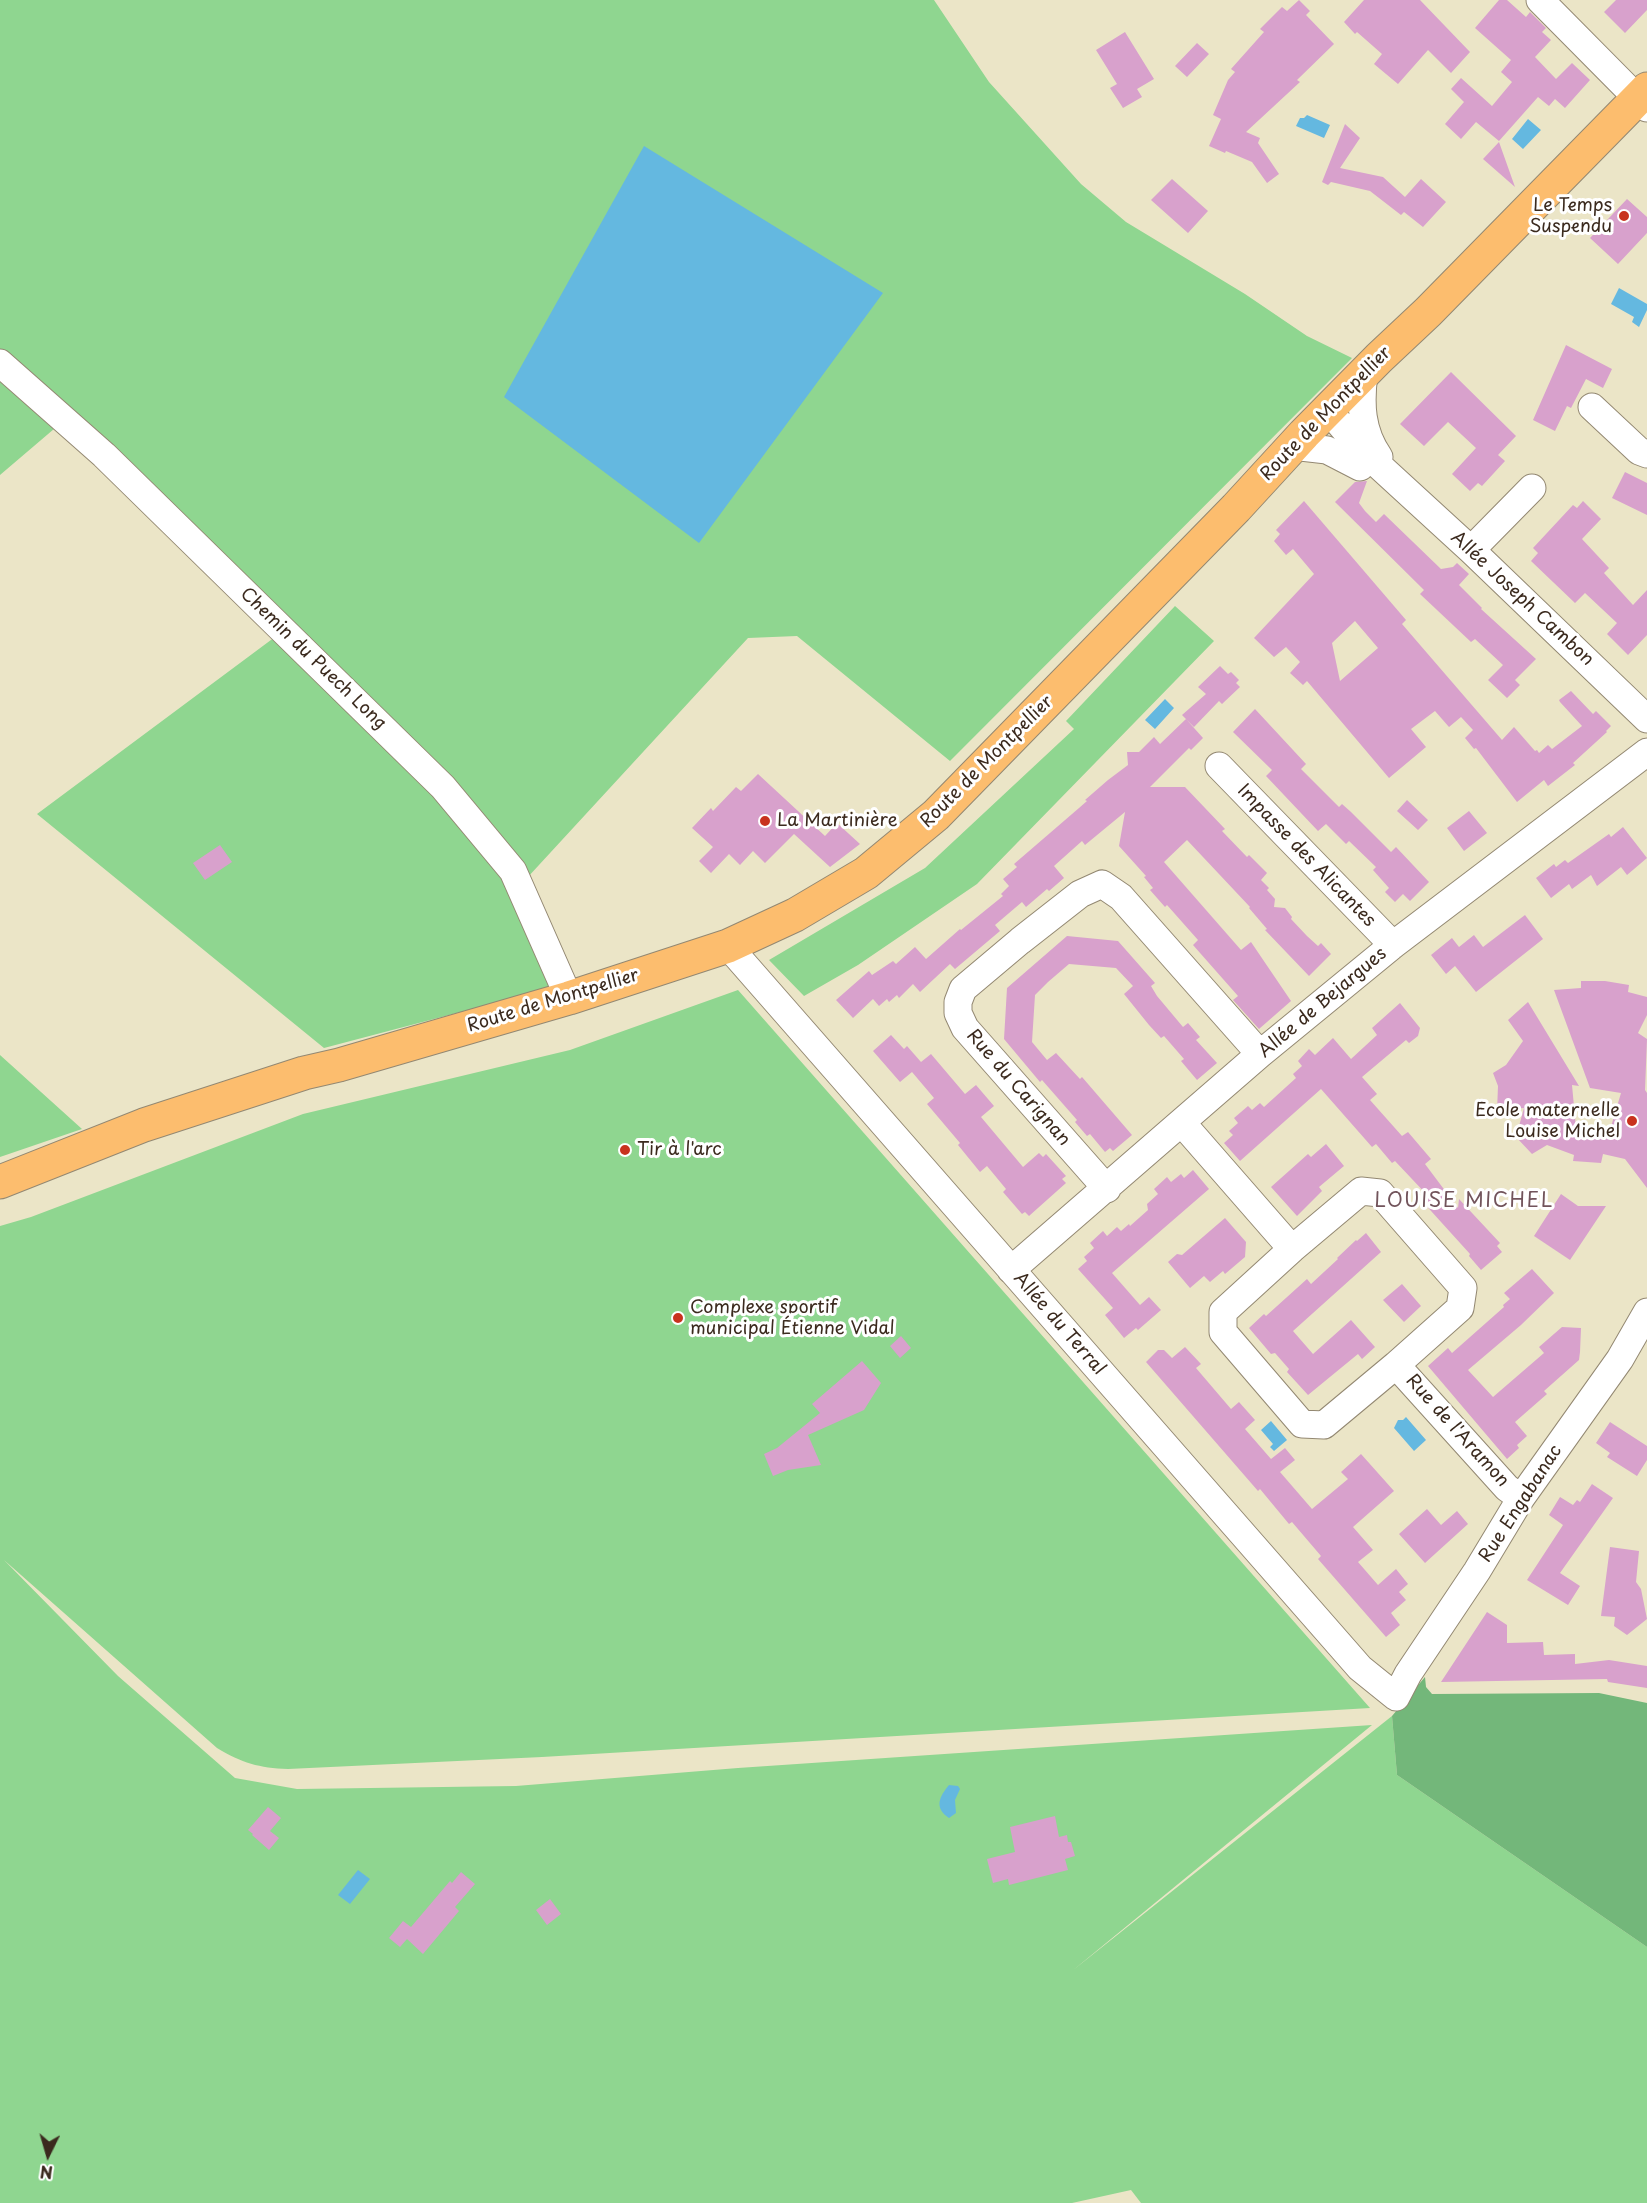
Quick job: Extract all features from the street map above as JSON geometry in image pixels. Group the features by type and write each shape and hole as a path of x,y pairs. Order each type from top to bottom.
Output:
{"main road":[{"name":"Route de Montpellier","path":"0,1182 144,1125 304,1073 339,1065 569,998 728,946 795,915 866,873 936,815 1236,508 1364,373 1644,99"}],"street":[{"path":"1540,0 1644,99"},
{"name":"Chemin du Puech Long","path":"0,363 104,454 443,787 513,871 569,998"},
{"name":"Allée Joseph Cambon","path":"1364,373 1361,394 1362,416 1373,447 1396,480"},
{"path":"1592,406 1639,451 1647,454"},
{"name":"Allée Joseph Cambon","path":"1310,428 1360,467 1396,480"},
{"name":"Allée Joseph Cambon","path":"1310,428 1364,451 1647,719"},
{"path":"1471,550 1532,488"},
{"name":"Allée de Bejargues","path":"1011,1270 1260,1054 1393,945 1647,752"},
{"name":"Impasse des Alicantes","path":"1219,766 1393,945"},
{"name":"Rue du Carignan","path":"1107,1189 965,1028 957,1013 963,989 1080,894 1102,884 1121,897 1260,1054"},
{"name":"Allée du Terral","path":"728,946 1360,1668 1395,1697"},
{"path":"1182,1123 1292,1249"},
{"name":"Rue de l'Aramon","path":"1361,1191 1380,1193 1463,1288 1460,1308 1396,1365 1324,1425 1302,1424 1223,1332 1223,1312 1292,1249 1361,1191"},
{"name":"Rue Engabanac","path":"1395,1697 1477,1571 1521,1498 1620,1359 1647,1312"},
{"name":"Rue de l'Aramon","path":"1396,1365 1508,1488 1521,1498"}],"green space":[{"path":"0,0 934,0 989,82 1081,184 1126,222 1245,294 1307,336 1352,358 950,761 797,636 748,638 527,878 0,357"},
{"path":"0,372 61,423 0,475"},
{"path":"1175,606 1214,641 977,884 858,965 804,996 769,960 925,868 1074,729 1066,721"},
{"path":"279,634 508,875 559,986 324,1048 37,814"},
{"path":"738,990 1370,1708 542,1757 288,1769 268,1767 251,1764 217,1748 4,1560 118,1676 235,1778 297,1789 516,1786 738,1768 1372,1725 1072,1971 1392,1716 1397,1775 1647,1947 1647,2203 1141,2203 1131,2190 1072,2203 0,2203 0,1226 31,1217 303,1114 570,1050"},
{"path":"0,1055 82,1129 0,1157"},
{"path":"1425,1677 1426,1687 1432,1694 1599,1693 1647,1703 1647,1947 1397,1775 1392,1716"}],"water":[{"path":"1307,115 1330,125 1324,138 1296,126 1300,118"},
{"path":"1528,119 1541,130 1523,149 1512,139"},
{"path":"644,146 883,293 699,543 504,397"},
{"path":"1619,288 1647,304 1647,310 1639,327 1632,322 1634,317 1611,304"},
{"path":"1165,699 1174,708 1155,729 1145,720"},
{"path":"1406,1417 1426,1440 1414,1451 1394,1428 1398,1420"},
{"path":"1271,1421 1287,1440 1274,1451 1270,1447 1273,1444 1261,1430"},
{"path":"949,1785 958,1786 960,1789 955,1800 956,1813 949,1818 941,1810 940,1802"},
{"path":"358,1870 370,1879 350,1904 338,1895"}],"building":[{"path":"1299,0 1310,11 1306,15 1334,44 1297,80 1300,82 1246,132 1260,138 1258,143 1279,174 1267,183 1252,162 1209,146 1221,119 1213,115 1228,80 1235,72 1231,69 1264,32 1260,29 1282,7 1287,11"},
{"path":"1364,0 1420,0 1470,52 1451,73 1428,50 1398,84 1374,64 1382,54 1357,32 1355,34 1344,22"},
{"path":"1499,0 1507,0 1526,17 1530,12 1546,28 1542,32 1551,40 1535,57 1556,79 1572,63 1590,80 1565,108 1555,99 1549,106 1538,97 1499,141 1476,122 1461,139 1445,124 1464,102 1451,89 1461,78 1492,106 1512,82 1501,72 1511,60 1475,28"},
{"path":"1616,0 1647,0 1647,10 1625,33 1604,12"},
{"path":"1125,32 1154,79 1137,89 1142,97 1123,108 1110,88 1117,84 1096,50"},
{"path":"1197,43 1209,54 1187,77 1175,66"},
{"path":"1345,124 1360,138 1340,168 1383,177 1405,197 1421,179 1446,202 1423,227 1404,212 1401,215 1370,191 1331,182 1328,185 1322,182"},
{"path":"1499,142 1515,187 1483,159"},
{"path":"1172,179 1208,211 1188,233 1151,200"},
{"path":"1627,199 1647,217 1647,233 1618,264 1590,238"},
{"path":"1566,345 1612,369 1603,388 1586,379 1571,408 1567,406 1555,431 1533,420"},
{"path":"1451,372 1516,436 1498,455 1505,461 1482,486 1478,483 1470,491 1452,474 1476,448 1448,422 1424,446 1400,424"},
{"path":"1625,472 1647,483 1647,515 1612,498"},
{"path":"1367,481 1359,503 1365,511 1376,522 1384,514 1441,569 1453,567 1457,563 1469,574 1459,585 1481,609 1536,659 1515,680 1520,685 1507,698 1488,680 1503,665 1475,639 1471,642 1420,594 1424,590 1335,502 1355,482"},
{"path":"1304,501 1406,620 1402,624 1502,740 1514,727 1535,751 1539,753 1548,745 1552,749 1582,726 1559,700 1571,691 1593,714 1596,711 1611,726 1573,763 1575,765 1548,786 1544,780 1517,802 1476,748 1474,749 1465,738 1473,730 1461,717 1449,727 1435,711 1411,729 1426,747 1389,778 1307,681 1303,685 1290,673 1300,662 1286,647 1274,657 1254,638 1314,574 1293,549 1286,555 1274,541 1280,534 1276,530","holes":["1355,621 1378,648 1340,681 1332,643"]},
{"path":"1583,501 1601,519 1582,539 1609,568 1604,573 1633,605 1647,590 1647,635 1628,655 1607,634 1617,623 1585,593 1575,603 1531,561 1538,553 1533,548 1573,505 1577,508"},
{"path":"1220,666 1239,680 1236,683 1240,687 1222,704 1219,701 1194,727 1182,715 1206,694 1198,687"},
{"path":"1255,709 1306,764 1301,769 1339,807 1342,804 1391,852 1396,847 1429,882 1410,901 1403,894 1395,902 1385,892 1389,888 1373,870 1376,867 1349,841 1346,844 1326,824 1318,831 1266,776 1272,770 1233,732"},
{"path":"1186,719 1203,738 1191,750 1189,748 1150,787 1185,787 1225,829 1222,831 1247,857 1249,855 1267,873 1261,880 1275,899 1274,907 1285,908 1292,917 1291,919 1307,936 1318,946 1321,943 1331,954 1309,976 1265,930 1267,929 1250,907 1187,840 1164,862 1241,950 1251,942 1291,1001 1259,1029 1233,1000 1238,996 1193,945 1198,940 1167,905 1165,907 1150,890 1153,888 1144,877 1146,876 1119,846 1125,812 1085,845 1082,841 1054,866 1064,878 1026,907 1022,902 995,925 1000,931 955,969 950,964 920,992 913,984 899,998 897,995 889,1002 887,999 879,1006 873,999 853,1018 836,1000 869,971 872,975 893,961 896,964 915,947 926,959 1003,896 1001,894 1009,886 1003,879 1017,867 1014,864 1128,765 1127,752 1139,752 1154,737 1160,744"},
{"name":"La Martinière","path":"758,774 825,836 837,823 860,844 830,867 794,834 765,863 753,851 740,865 729,854 711,873 699,861 713,847 692,828 711,808 713,811 736,787 741,791"},
{"path":"1407,800 1428,820 1418,830 1397,811"},
{"path":"1469,811 1487,833 1464,851 1447,828"},
{"path":"1623,827 1647,858 1627,875 1621,867 1597,886 1591,875 1572,889 1569,884 1551,898 1536,878 1554,864 1556,867 1565,860 1568,863 1609,834 1611,837"},
{"path":"220,845 232,862 205,880 193,863"},
{"path":"1525,915 1543,939 1476,992 1455,966 1446,974 1431,955 1452,938 1459,947 1474,935 1483,947"},
{"path":"1067,936 1118,941 1155,983 1151,986 1157,996 1183,1027 1188,1023 1200,1037 1196,1040 1217,1063 1197,1080 1181,1061 1184,1059 1164,1036 1161,1038 1149,1025 1124,994 1133,986 1116,968 1069,964 1035,995 1032,1042 1047,1060 1056,1053 1080,1079 1082,1077 1132,1135 1113,1151 1110,1148 1105,1152 1090,1134 1087,1136 1075,1122 1077,1120 1042,1080 1040,1082 1004,1039 1007,988"},
{"path":"1581,981 1605,981 1629,985 1628,992 1647,997 1647,1015 1638,1033 1647,1039 1645,1090 1647,1093 1647,1188 1625,1159 1603,1154 1601,1163 1573,1161 1574,1155 1547,1145 1532,1154 1516,1137 1524,1108 1497,1111 1498,1086 1493,1073 1506,1065 1523,1041 1508,1020 1528,1002 1579,1086 1572,1085 1576,1128 1610,1130 1621,1093 1590,1088 1554,990 1581,988"},
{"path":"1400,1003 1420,1028 1418,1036 1409,1043 1406,1040 1362,1077 1377,1094 1370,1100 1402,1136 1408,1132 1431,1159 1425,1164 1458,1208 1459,1199 1500,1243 1497,1246 1502,1252 1481,1270 1469,1256 1470,1254 1422,1201 1428,1196 1395,1161 1392,1163 1376,1144 1372,1147 1321,1089 1240,1161 1224,1143 1233,1135 1229,1131 1238,1123 1234,1118 1248,1106 1252,1110 1260,1103 1264,1107 1296,1078 1293,1074 1302,1066 1298,1061 1309,1049 1315,1055 1333,1038 1351,1059 1377,1035 1372,1028"},
{"path":"891,1035 904,1049 907,1046 921,1062 931,1054 965,1094 976,1085 994,1106 981,1117 1023,1167 1039,1153 1043,1157 1046,1154 1066,1176 1062,1179 1066,1183 1029,1216 1025,1212 1022,1214 1003,1192 1006,1189 987,1166 980,1172 958,1145 960,1143 927,1104 934,1098 912,1072 900,1082 873,1051"},
{"path":"1326,1144 1344,1166 1319,1187 1322,1191 1297,1216 1271,1187 1308,1154 1311,1157"},
{"path":"1193,1170 1209,1189 1112,1273 1140,1305 1149,1297 1161,1310 1138,1330 1136,1328 1124,1338 1105,1315 1113,1308 1078,1269 1087,1261 1084,1257 1094,1248 1090,1243 1103,1231 1107,1236 1117,1227 1121,1231 1129,1224 1130,1226 1148,1210 1147,1204 1158,1194 1154,1189 1167,1177 1171,1182 1181,1174 1184,1178"},
{"path":"1561,1194 1578,1206 1606,1206 1570,1260 1534,1236"},
{"path":"1225,1218 1246,1242 1245,1257 1225,1274 1223,1271 1210,1282 1204,1276 1190,1288 1168,1262 1177,1254 1182,1255"},
{"path":"1366,1233 1381,1252 1293,1331 1313,1354 1351,1320 1375,1347 1362,1359 1358,1354 1308,1395 1287,1372 1289,1369 1275,1353 1271,1354 1249,1328 1264,1314 1266,1316 1307,1279 1311,1284"},
{"path":"1532,1269 1554,1293 1521,1325 1468,1370 1493,1397 1544,1353 1539,1347 1562,1327 1581,1328 1579,1360 1544,1391 1547,1394 1515,1422 1527,1436 1517,1445 1519,1448 1507,1459 1428,1366 1448,1348 1452,1353 1504,1307 1503,1305 1510,1299 1504,1293"},
{"path":"1402,1284 1421,1306 1404,1322 1383,1300"},
{"path":"901,1336 911,1348 900,1358 890,1346"},
{"path":"1185,1347 1201,1364 1196,1368 1231,1409 1239,1402 1255,1420 1245,1429 1271,1459 1285,1448 1295,1460 1280,1472 1312,1509 1348,1479 1341,1472 1361,1454 1394,1491 1353,1527 1373,1550 1358,1562 1378,1585 1396,1569 1408,1584 1399,1592 1406,1600 1391,1613 1400,1625 1386,1637 1318,1559 1321,1556 1292,1522 1289,1524 1260,1489 1258,1491 1146,1362 1158,1350 1164,1350 1172,1358"},
{"path":"862,1361 881,1383 864,1410 808,1435 821,1465 788,1470 773,1476 764,1454 777,1448 820,1413 812,1404"},
{"path":"1610,1422 1647,1446 1647,1460 1637,1476 1607,1457 1610,1453 1596,1443"},
{"path":"1592,1484 1613,1498 1560,1573 1580,1586 1568,1605 1527,1580 1563,1525 1549,1515 1560,1497 1573,1505 1577,1500 1580,1502"},
{"path":"1427,1509 1441,1525 1457,1511 1468,1524 1425,1563 1399,1534"},
{"path":"1610,1547 1639,1551 1636,1582 1641,1589 1647,1619 1627,1635 1614,1626 1615,1617 1601,1616"},
{"path":"1487,1612 1507,1625 1507,1643 1543,1642 1544,1655 1575,1654 1575,1664 1609,1660 1647,1666 1647,1688 1608,1682 1607,1679 1441,1682"},
{"path":"268,1807 281,1818 270,1831 279,1838 269,1850 248,1830"},
{"path":"1055,1816 1059,1837 1067,1835 1075,1856 1065,1859 1068,1870 1009,1885 1008,1879 993,1883 987,1859 1015,1852 1010,1827"},
{"path":"461,1872 475,1884 455,1907 459,1911 423,1954 407,1939 400,1947 389,1938 403,1921 411,1927 450,1881 452,1883"},
{"path":"550,1899 561,1914 547,1925 536,1910"}],"place":[{"name":"Le Temps Suspendu","path":"1624,216"},
{"name":"La Martinière","path":"765,821"},
{"name":"Ecole maternelle Louise Michel","path":"1632,1121"},
{"name":"Tir à l'arc","path":"625,1150"},
{"name":"Complexe sportif municipal Étienne Vidal","path":"678,1318"}],"district":[{"name":"LOUISE MICHEL","path":"1464,1201"}]}
